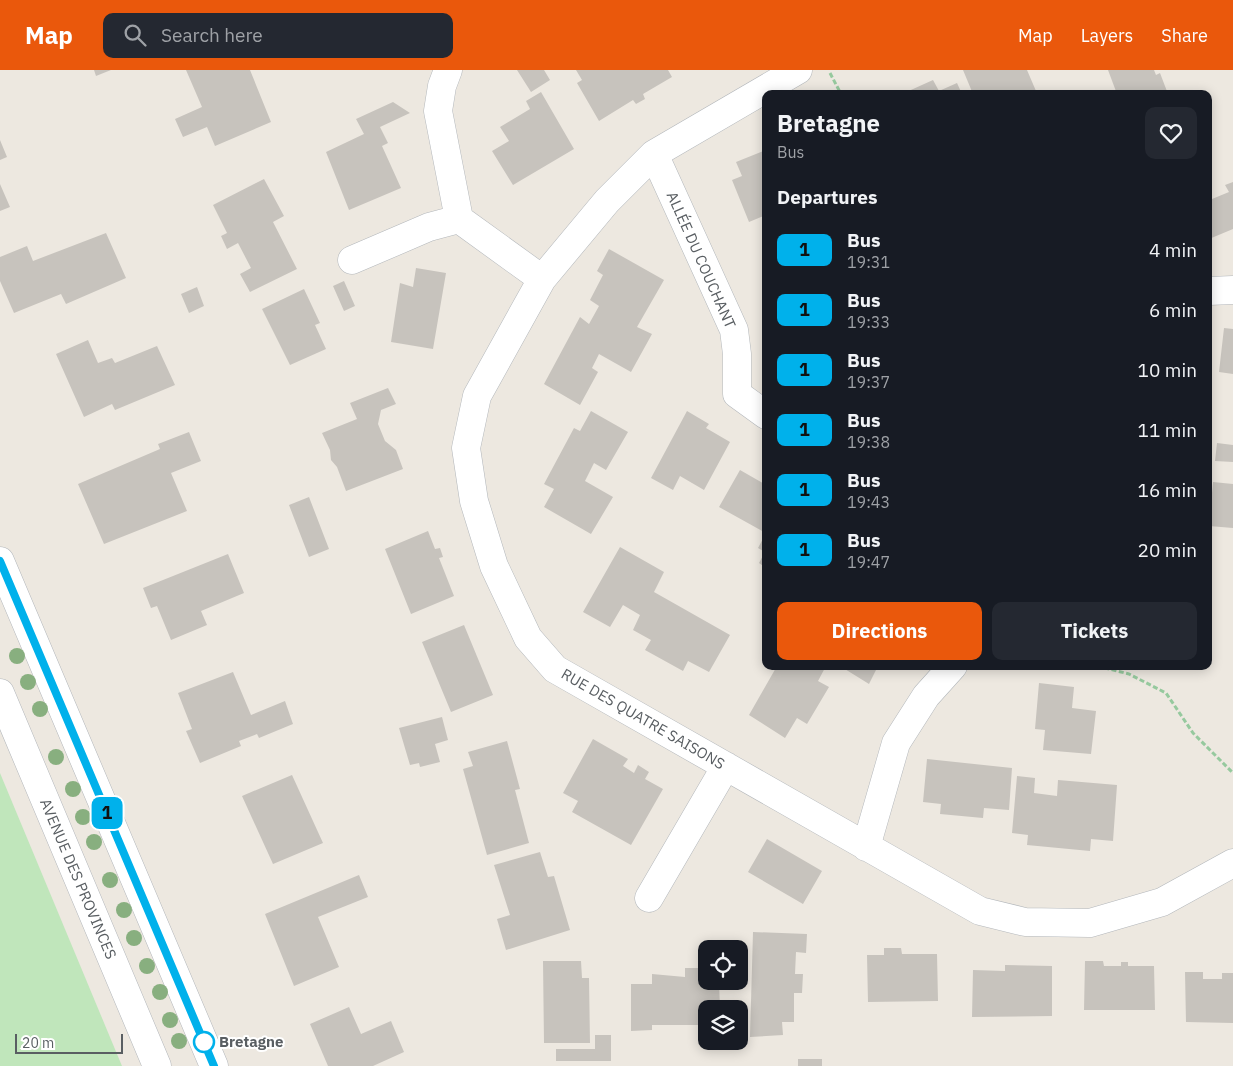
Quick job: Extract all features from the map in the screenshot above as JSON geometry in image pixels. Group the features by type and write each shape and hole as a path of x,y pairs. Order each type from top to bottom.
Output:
{"street":[{"path":"448,70 442,86 438,111 459,219 542,279"},
{"name":"RUE DES QUATRE SAISONS","path":"764,90 798,70"},
{"name":"RUE DES QUATRE SAISONS","path":"762,91 654,154 607,201 542,279 477,396 466,448 474,501 494,566 528,638 555,669 980,911 1025,922 1090,923 1162,902 1233,863"},
{"name":"ALLÉE DU COUCHANT","path":"654,154 734,330 737,354 737,394 762,412"},
{"path":"352,260 429,227 459,219"},
{"path":"1212,291 1233,290"},
{"path":"0,561 214,1066"},
{"path":"866,847 896,743 926,696 949,670"},
{"name":"AVENUE DES PROVINCES","path":"0,692 157,1066"},
{"path":"649,898 726,766"}],"path":[{"path":"829,70 839,90"},
{"path":"1113,670 1129,674 1166,693 1193,733 1233,773"}],"green space":[{"path":"0,773 122,1066 0,1066"}],"building":[{"path":"94,70 111,70 96,76"},
{"path":"186,70 250,70 271,122 215,146 207,127 183,137 175,119 202,107"},
{"path":"517,70 544,70 550,80 531,92"},
{"path":"576,70 668,70 672,77 643,94 645,99 636,104 633,100 599,121 577,83 582,80"},
{"path":"963,70 1027,70 1036,90 971,90"},
{"path":"1108,70 1154,70 1156,75 1160,73 1166,90 1116,90"},
{"path":"933,80 938,90 911,90"},
{"path":"957,83 960,90 941,90"},
{"path":"541,92 574,149 513,185 492,151 509,141 500,127 530,109 526,101"},
{"path":"393,102 410,113 380,127 388,143 382,146 401,188 349,210 326,152 364,134 356,119"},
{"path":"0,140 7,157 0,160"},
{"path":"762,152 762,217 749,222 732,180 742,176 736,162"},
{"path":"264,179 284,216 273,222 297,269 250,292 240,274 251,268 238,243 227,249 221,236 227,233 213,205"},
{"path":"1233,182 1233,229 1212,238 1212,199 1229,192 1225,185"},
{"path":"0,184 10,207 0,211"},
{"path":"106,233 126,278 66,304 61,294 14,313 0,281 0,257 27,246 33,261"},
{"path":"609,249 664,280 637,327 652,334 631,372 599,354 592,368 598,372 580,405 544,384 580,317 589,324 599,306 590,300 603,275 597,271"},
{"path":"416,268 446,273 433,349 391,342 400,283 413,287"},
{"path":"344,281 355,306 344,311 333,286"},
{"path":"197,287 204,306 189,313 181,294"},
{"path":"304,289 320,323 315,325 326,349 290,365 262,309"},
{"path":"1224,328 1233,329 1233,374 1219,372"},
{"path":"88,340 98,363 112,358 115,363 157,346 175,385 115,410 112,404 84,417 56,354"},
{"path":"388,388 396,404 381,410 378,424 385,441 396,450 403,469 346,491 337,467 331,460 330,450 322,433 357,419 350,403"},
{"path":"591,411 628,432 606,470 594,463 585,481 613,497 591,534 544,507 554,489 544,484 574,428 580,431"},
{"path":"687,411 709,424 706,428 730,442 704,490 680,476 673,490 651,478"},
{"path":"189,432 201,461 171,473 187,511 104,544 78,484 160,449 158,444"},
{"path":"1217,443 1233,445 1233,462 1215,461"},
{"path":"740,470 762,483 762,531 719,507"},
{"path":"1213,482 1233,484 1233,528 1212,526"},
{"path":"309,497 329,549 309,557 289,505"},
{"path":"428,531 435,549 440,548 443,557 439,558 454,596 411,614 385,549"},
{"path":"762,540 762,550 758,548"},
{"path":"620,547 664,572 654,592 730,635 709,672 688,661 683,671 645,650 651,640 633,630 640,615 623,605 610,627 583,612"},
{"path":"228,554 244,593 201,611 207,625 171,640 157,606 151,608 143,588"},
{"path":"464,625 493,695 451,712 422,642"},
{"path":"775,670 824,670 818,681 829,687 807,724 797,718 785,738 749,715"},
{"path":"846,670 876,670 869,684"},
{"path":"233,672 251,715 285,701 293,724 259,738 257,734 239,741 241,746 200,763 186,731 192,729 178,693"},
{"path":"1039,683 1074,687 1072,708 1096,711 1091,754 1043,750 1045,730 1035,729"},
{"path":"442,717 448,740 435,744 440,762 420,767 419,763 410,765 399,728"},
{"path":"593,739 628,759 623,766 634,773 638,765 649,772 645,779 663,789 631,845 572,812 578,801 563,793"},
{"path":"507,741 520,789 515,790 529,843 487,855 463,769 473,766 468,752"},
{"path":"927,759 1012,768 1009,810 984,808 983,818 940,814 941,804 923,802"},
{"path":"292,775 323,843 273,864 242,796"},
{"path":"1017,776 1035,778 1034,793 1057,796 1058,780 1117,785 1113,841 1091,839 1090,851 1027,845 1028,835 1012,833"},
{"path":"767,839 822,871 803,904 748,872"},
{"path":"540,852 548,877 554,876 570,930 506,950 497,919 510,915 494,865"},
{"path":"359,875 368,897 318,917 339,967 294,986 265,914"},
{"path":"753,932 807,934 806,953 796,952 795,974 803,974 802,993 794,993 794,1022 782,1022 783,1035 750,1037"},
{"path":"884,948 901,948 902,954 937,954 938,1001 868,1002 867,955 884,955"},
{"path":"543,961 581,961 582,978 589,978 590,1043 544,1043"},
{"path":"1085,961 1103,961 1104,966 1121,966 1121,962 1128,962 1128,966 1154,966 1155,1010 1084,1010"},
{"path":"1005,965 1052,966 1052,1016 972,1017 973,970 1005,971"},
{"path":"685,968 698,968 698,990 719,990 720,1000 698,1000 698,1025 652,1025 652,1030 631,1031 631,984 652,984 652,974 685,977"},
{"path":"1185,972 1203,972 1203,979 1222,979 1222,973 1233,973 1233,1023 1186,1022"},
{"path":"349,1007 361,1034 391,1021 404,1052 373,1066 328,1066 310,1024"},
{"path":"595,1035 611,1035 611,1061 556,1061 556,1049 595,1049"},
{"path":"798,1059 822,1059 822,1066 798,1066"}],"bus line":[{"name":"1","path":"0,561 214,1066"}],"place":[{"name":"Bretagne","path":"204,1042"}]}
